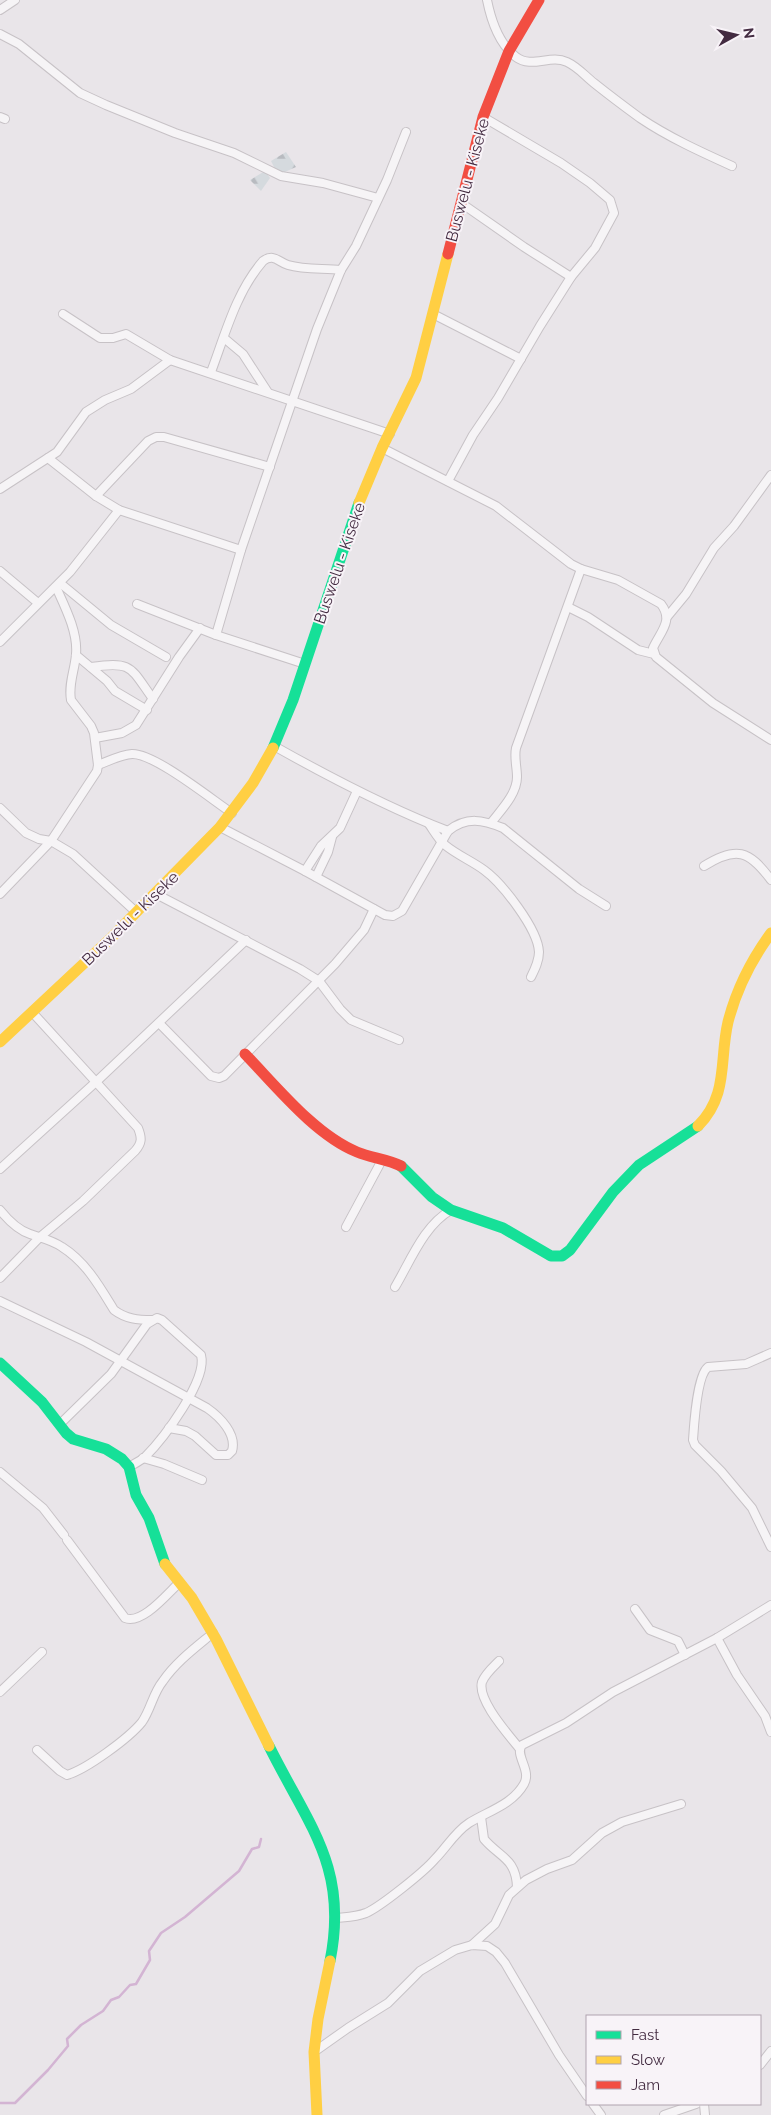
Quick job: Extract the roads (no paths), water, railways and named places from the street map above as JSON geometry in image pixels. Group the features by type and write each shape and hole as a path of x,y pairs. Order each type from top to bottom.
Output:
{"street":[{"path":"0,10 16,0"},
{"path":"488,0 493,23 509,51 524,62 558,59 566,61 642,119 732,166"},
{"name":"Buswelu - Kiseke","path":"0,1042 156,894 220,828 253,782 274,746 305,664 361,496 416,378 483,117 509,51 539,0"},
{"path":"0,34 19,44 80,93 106,105 175,134 234,153 281,176 323,183 378,198"},
{"path":"448,482 473,435 571,277 595,248 614,213 610,200 561,163 483,117"},
{"path":"216,635 242,550 317,329 341,270 356,246 396,160 406,132"},
{"path":"461,203 524,248 571,277"},
{"path":"211,372 239,299 258,266 267,258 275,257 284,264 298,267 341,270"},
{"path":"63,314 95,337 103,339 126,334 170,360 211,372 390,434"},
{"path":"433,314 521,359"},
{"path":"224,338 243,354 267,392"},
{"path":"0,489 48,458 64,445 86,412 105,400 131,389 170,360"},
{"path":"96,496 148,441 156,437 164,437 270,467"},
{"path":"382,448 496,506 560,557 581,569 602,574 626,584 661,604 667,617"},
{"path":"48,458 96,496 119,510 242,550"},
{"path":"654,654 654,646 664,629 667,617 686,594 714,548 734,526 771,475"},
{"path":"0,642 58,585 119,510"},
{"path":"491,823 514,789 517,780 514,756 516,748 581,569"},
{"path":"0,571 38,604"},
{"path":"0,894 51,841 92,781 98,765 96,738 91,726 71,700 76,647 58,585"},
{"path":"58,585 111,625 166,657"},
{"path":"137,604 216,635 305,664"},
{"path":"568,607 588,617 638,650 654,654 713,703 771,740"},
{"path":"96,738 130,730 136,726 200,628"},
{"path":"76,656 107,681 115,691 147,710"},
{"path":"91,667 125,665 132,670 153,699"},
{"path":"274,746 357,791 429,824 448,830"},
{"path":"98,765 131,754 149,758 164,766 232,813"},
{"path":"305,871 321,846 332,837 343,823 357,791"},
{"path":"0,808 26,834 51,841 73,854 136,912"},
{"path":"220,828 316,876 385,915 393,916 402,911 448,830 471,820 491,823 503,828 579,889 606,906"},
{"path":"429,824 441,842 485,870 510,895 539,950 536,967 531,977"},
{"path":"316,876 328,852 332,837"},
{"path":"704,866 726,855 744,854 757,862 771,880"},
{"path":"156,894 246,940 319,981 340,1009 351,1020 399,1040"},
{"path":"159,1023 211,1076 219,1078 224,1076 319,981 364,930 374,909"},
{"path":"245,1054 302,1114 321,1130 357,1152 393,1162 403,1167 432,1197 450,1210 503,1228 551,1256 559,1258 567,1254 621,1182 656,1152 691,1134 713,1108 718,1094 726,1032 755,956 771,933"},
{"path":"0,1169 97,1081 246,940"},
{"path":"0,1278 40,1236 82,1201 141,1144 142,1137 138,1128 97,1081 32,1012"},
{"path":"346,1227 382,1160"},
{"path":"0,1210 16,1227 62,1247 75,1257 88,1271 114,1310 137,1320 157,1318 162,1320 201,1355 203,1363 201,1372 188,1398 169,1428 143,1458 128,1467"},
{"path":"395,1287 428,1232 438,1219 450,1210"},
{"path":"0,1302 121,1360 207,1408 220,1420 232,1436 232,1451 228,1455 216,1455 195,1436 186,1431 169,1428"},
{"path":"60,1424 102,1384 152,1320"},
{"path":"771,1353 746,1364 708,1367 704,1370 698,1392 693,1440 695,1445 721,1471 752,1508 771,1547"},
{"path":"0,1363 42,1402 66,1433 73,1439 106,1449 122,1459 128,1467 134,1491 149,1518 164,1562 202,1614 213,1633 271,1750 315,1832 332,1878 336,1918 314,2052 317,2115"},
{"path":"143,1458 164,1464 202,1480"},
{"path":"0,1472 43,1508 125,1618 131,1620 141,1617 179,1583"},
{"path":"519,1748 525,1743 566,1724 613,1692 717,1638 771,1605"},
{"path":"635,1609 647,1628 678,1641 685,1655"},
{"path":"37,1750 67,1775 91,1763 111,1749 141,1722 157,1689 171,1670 213,1633"},
{"path":"717,1638 737,1675 765,1716 771,1732"},
{"path":"0,1692 42,1652"},
{"path":"336,1918 354,1916 375,1908 433,1862 464,1828 509,1801 525,1784 527,1776 519,1748 492,1712 481,1690 482,1682 488,1672 499,1661"},
{"path":"472,1945 495,1924 509,1895 534,1875 572,1860 602,1833 622,1822 681,1804"},
{"path":"481,1817 484,1838 509,1861 515,1872 517,1887"},
{"path":"314,2052 388,2003 420,1971 438,1959 455,1950 472,1945 487,1946 496,1952 518,1984 586,2094"},
{"path":"761,2064 771,2052"},
{"path":"664,2115 693,2105"}],"waterway":[{"path":"0,2103 15,2103 48,2070 68,2046 67,2039 81,2025 103,2011 111,2000 119,1997 130,1985 136,1984 150,1960 149,1951 161,1933 185,1917 239,1871 252,1849 259,1847 261,1839"}]}
